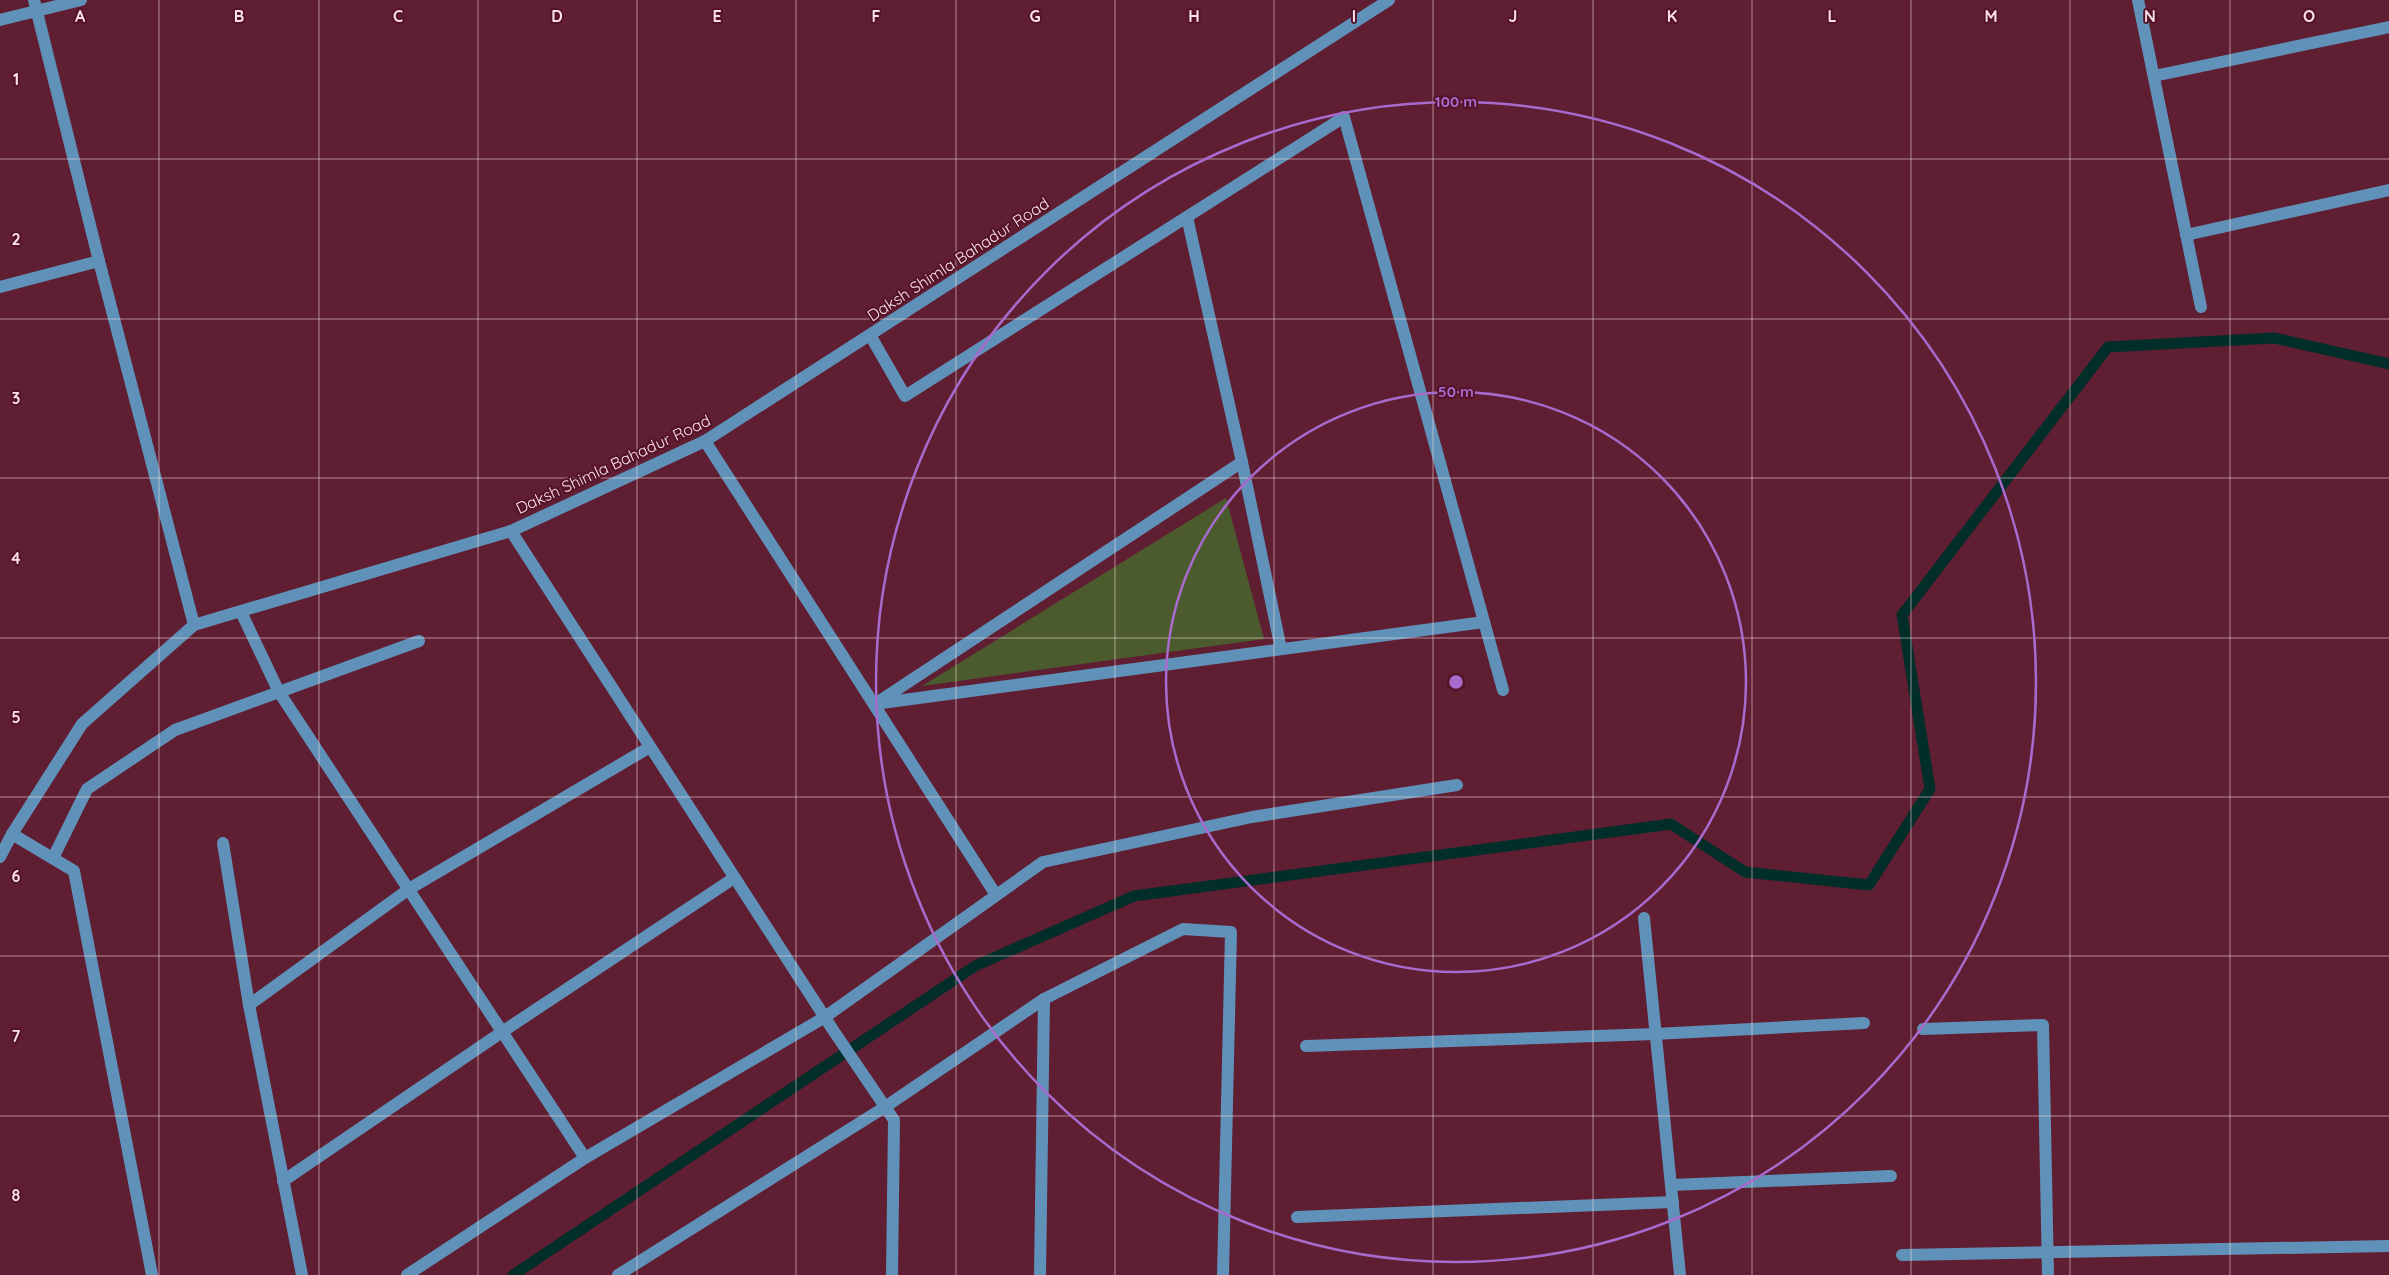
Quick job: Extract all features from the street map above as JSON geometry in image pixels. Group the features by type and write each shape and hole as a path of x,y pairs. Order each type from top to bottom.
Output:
{"street":[{"path":"0,20 36,6 81,0"},
{"name":"Daksh Shimla Bahadur Road","path":"0,858 12,834 82,724 194,625 510,531 705,441 1389,0"},
{"path":"2138,0 2201,307"},
{"path":"36,6 99,261 194,625"},
{"path":"2154,76 2389,27"},
{"path":"870,335 905,396 1344,117 1503,690"},
{"path":"2186,234 2389,190"},
{"path":"1187,217 1242,462 1281,649"},
{"path":"0,287 99,261"},
{"path":"705,441 996,895"},
{"path":"874,704 1242,462"},
{"path":"510,531 833,1030 894,1120 892,1275"},
{"path":"240,612 279,692 586,1158"},
{"path":"874,704 1484,622"},
{"path":"53,858 87,789 175,730 419,641"},
{"path":"249,1005 409,889 650,747"},
{"path":"407,1275 586,1158 825,1017 1043,862 1252,816 1457,785"},
{"path":"12,834 74,871 152,1275"},
{"path":"223,843 249,1005 302,1275"},
{"path":"284,1181 502,1032 734,878"},
{"path":"1644,918 1680,1275"},
{"path":"618,1275 885,1106 1044,999 1183,929 1231,932 1223,1275"},
{"path":"1040,1275 1044,999"},
{"path":"1306,1046 1655,1034 1864,1023"},
{"path":"1923,1029 2043,1025 2048,1275"},
{"path":"1671,1186 1891,1176"},
{"path":"1297,1217 1672,1202"},
{"path":"1902,1255 2389,1246"}],"green space":[{"path":"1226,498 1264,639 922,686"}],"waterway":[{"path":"513,1275 975,966 1134,896 1671,824 1745,872 1869,885 1930,789 1902,615 2108,347 2274,338 2389,364"}]}
